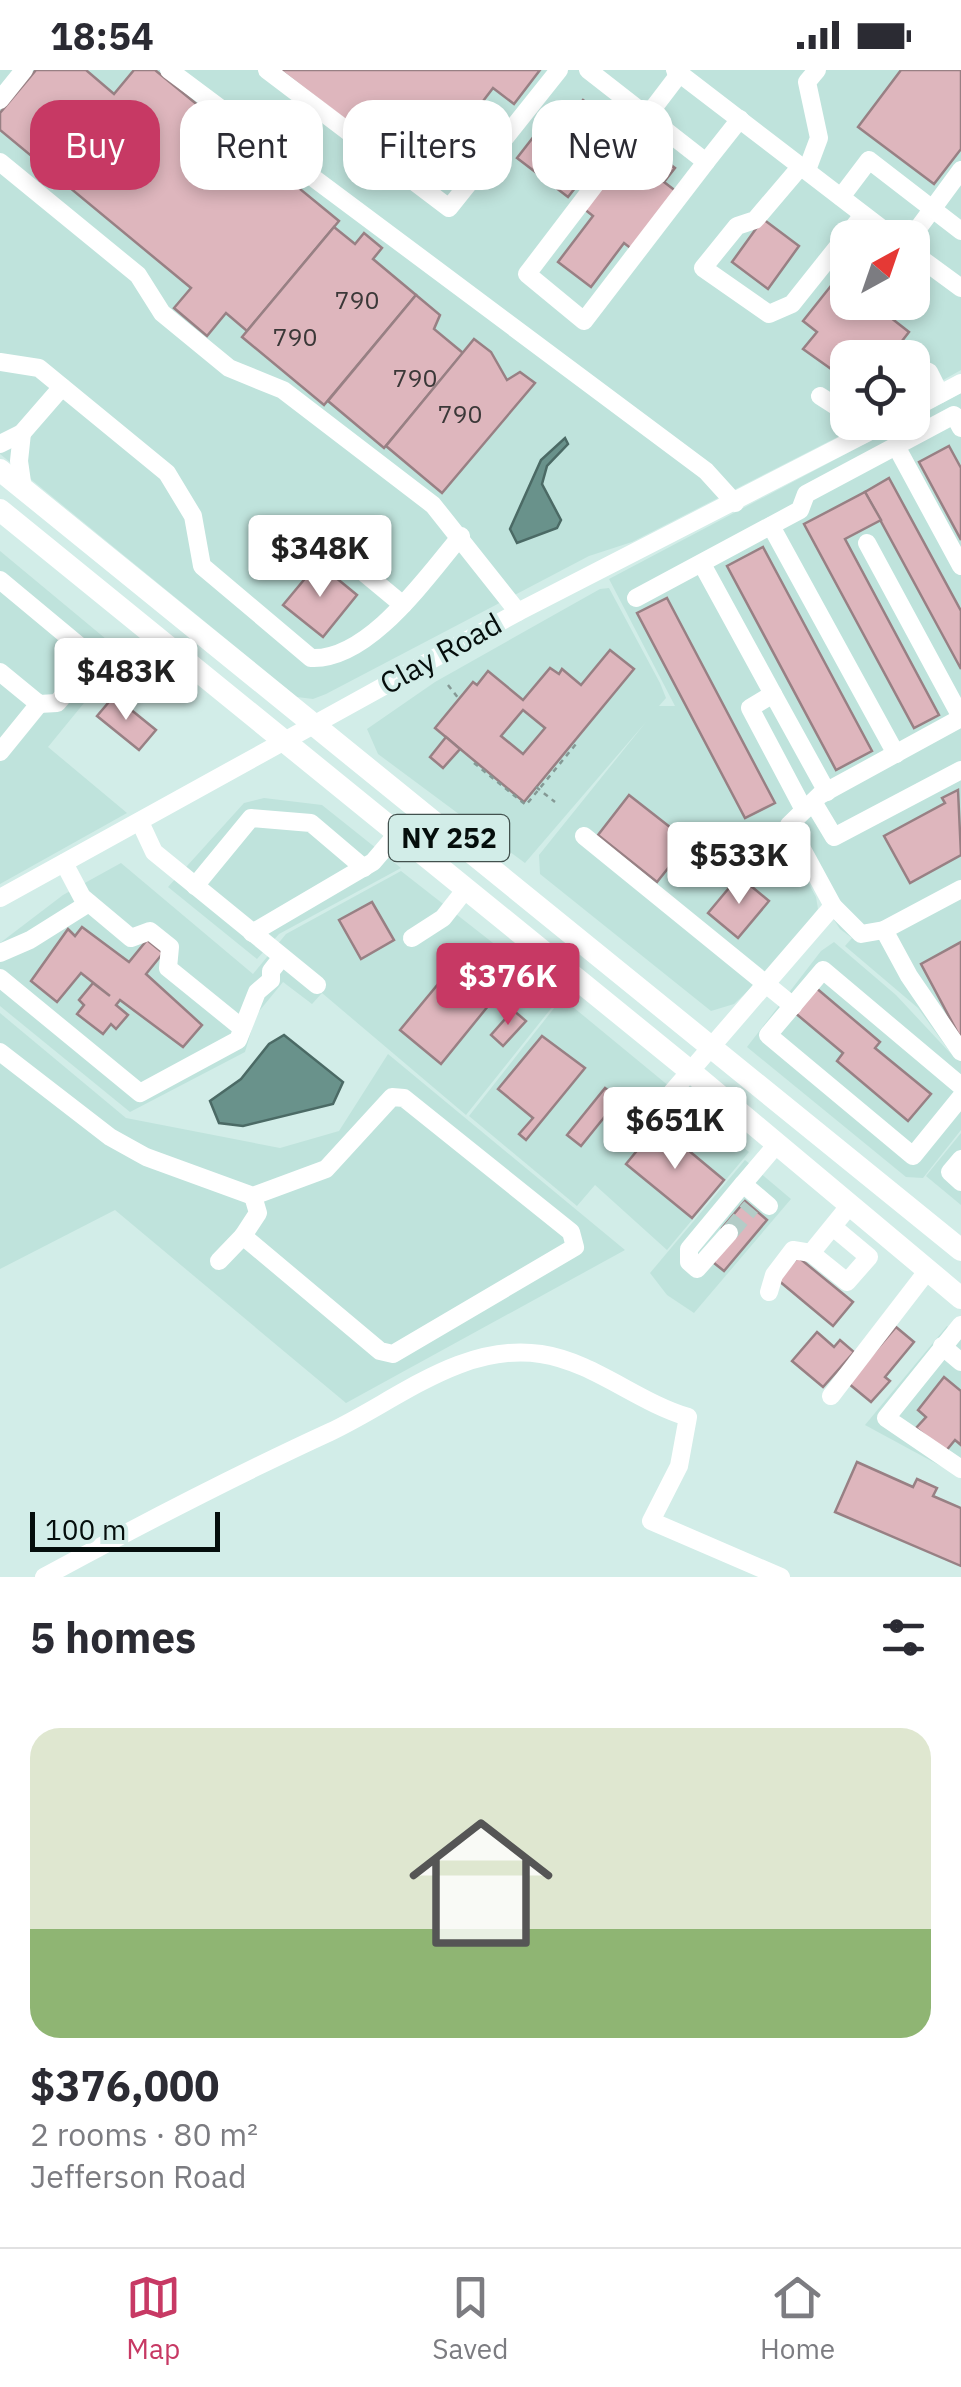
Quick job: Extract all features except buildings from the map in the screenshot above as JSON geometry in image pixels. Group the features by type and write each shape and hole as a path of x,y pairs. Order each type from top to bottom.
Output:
{"main road":[{"name":"NY 252","path":"0,470 961,1250"},
{"name":"NY 252","path":"0,510 280,742 690,1071 961,1298"}],"street":[{"path":"0,100 24,70"},
{"path":"168,70 706,471 735,503"},
{"path":"266,70 449,208 559,70"},
{"path":"588,70 625,100"},
{"path":"792,70 812,76 819,138 804,168 755,220 737,226 703,268 768,314 792,304 863,215"},
{"path":"658,100 678,72 870,220"},
{"path":"591,190 527,274 584,321 740,120"},
{"path":"673,137 706,162"},
{"path":"841,197 869,160 961,231"},
{"path":"0,162 138,275 162,314 228,368 283,390 433,505 518,612"},
{"path":"923,220 961,170"},
{"path":"930,268 961,288"},
{"path":"0,362 39,368 167,473 193,516 202,566 311,658 322,659 375,633 404,605 460,536"},
{"path":"930,376 940,394"},
{"path":"930,399 961,383"},
{"path":"0,444 22,433 62,386"},
{"path":"820,396 830,402"},
{"path":"636,598 800,510 806,494 954,415 961,428"},
{"path":"22,433 19,460 24,489"},
{"name":"Clay Road","path":"2,893 140,822 518,612 735,503 842,440"},
{"path":"896,446 961,566"},
{"path":"772,526 896,754"},
{"path":"321,537 404,605"},
{"path":"867,543 961,717 815,801 788,825 833,906 861,934 884,930 961,889"},
{"path":"702,564 773,694 815,801 834,837 961,770"},
{"path":"0,580 94,659 57,703 39,704 0,672"},
{"path":"773,694 750,708 815,801"},
{"path":"0,752 39,704"},
{"path":"195,886 251,818 311,823 364,868"},
{"path":"140,822 154,852 317,985"},
{"path":"252,934 364,868 396,835"},
{"path":"584,836 792,1006"},
{"path":"64,863 89,903 131,938 150,931 170,947 168,968 242,1028"},
{"path":"412,938 443,918 465,890"},
{"path":"0,952 30,940 89,903"},
{"path":"661,1105 768,986 833,906"},
{"path":"884,930 908,976 961,1052"},
{"path":"0,978 140,1094 231,1045 257,992 271,980 271,972 287,961"},
{"path":"961,1086 824,970 768,1035 913,1156 961,1097"},
{"path":"0,1052 110,1137 146,1157 253,1196 326,1169 392,1097 404,1098 571,1232 576,1247 392,1354 380,1350 242,1236"},
{"path":"729,1234 697,1269 689,1262 689,1249 776,1144"},
{"path":"743,1184 759,1204"},
{"path":"219,1261 258,1213 253,1196"},
{"path":"811,1252 850,1205"},
{"path":"769,1292 774,1275 793,1250 811,1252 848,1282 869,1257 833,1227"},
{"path":"831,1396 928,1270"},
{"path":"961,1326 886,1418 961,1469"},
{"path":"938,1351 961,1362"},
{"path":"44,1577 246,1468 331,1431 463,1362 489,1355 541,1354 566,1361 688,1418 679,1466 651,1521 780,1577"}],"path":[{"path":"448,685 459,698"},
{"path":"474,763 526,805 576,744"},
{"path":"538,788 555,802"}],"shaded area":[{"path":"0,70 961,70 961,370 930,387 930,340 830,340 832,440 632,542 589,556 326,694 313,699 297,697 0,454"},
{"path":"961,393 961,1130 923,1178 906,1177 747,1047 821,951 834,942 896,995 953,1056 918,1008 845,946 852,938 840,929 818,896 787,836 758,853 747,844 756,857 785,840 816,897 818,909 772,968 734,1004 711,1011 540,874 539,855 646,722 525,863 378,754 367,729 435,682 600,589 609,588 660,683 666,698 659,706 675,706 609,579 872,440 930,440 930,409"},
{"path":"565,438 568,444 547,466 542,484 561,520 557,528 517,543 510,529 541,460"},
{"path":"0,551 124,654 48,747 127,813 0,884"},
{"path":"264,798 322,805 401,868 279,934 257,959 168,887 244,803"},
{"path":"121,863 253,974 286,934 401,871 561,996 466,1115 322,993 312,1004 283,982 256,1015 245,1052 130,1112 0,1006 0,943 63,895"},
{"path":"562,998 749,1152 667,1250 595,1185 577,1206 469,1116"},
{"path":"0,1013 126,1118 280,1148 339,1131 388,1054 625,1250 346,1403 115,1210 0,1269"},
{"path":"284,1035 343,1082 333,1104 243,1126 219,1123 210,1101 241,1079 269,1044"},
{"path":"961,1133 961,1205 926,1176"},
{"path":"745,1160 791,1199 694,1313 667,1295 650,1273"},
{"path":"947,1326 961,1338 961,1477 865,1425"}],"tunnel":[{"path":"729,1233 751,1207"}]}
